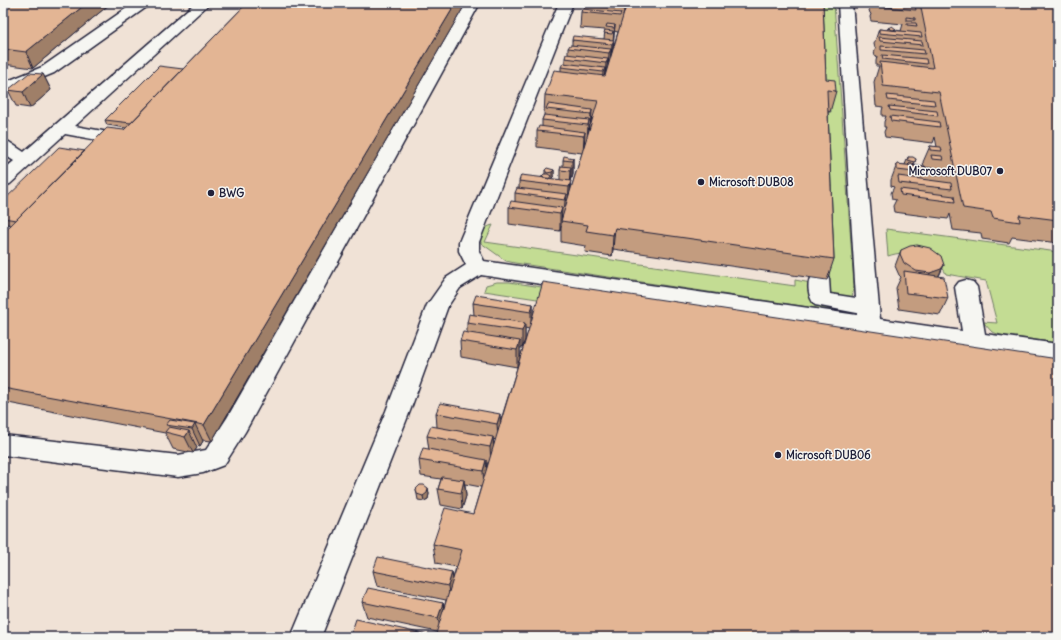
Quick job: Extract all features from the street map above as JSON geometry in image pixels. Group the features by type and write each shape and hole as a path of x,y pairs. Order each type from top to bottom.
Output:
{"lane":[{"path":"3,89 48,70 143,3"},
{"path":"3,180 24,159 203,3"},
{"path":"3,445 178,466 203,462 215,458 236,425 473,3"},
{"path":"477,267 469,251 469,242 566,3"},
{"path":"845,3 868,316"},
{"path":"60,128 133,141"},
{"path":"3,146 24,159"},
{"path":"3,158 24,159"},
{"path":"306,637 398,411 438,305 453,283 477,267 868,316 975,340 1058,353"},
{"path":"819,279 820,297 823,300 868,316"},
{"path":"966,287 975,340"}],"green space":[{"path":"820,3 834,3 854,286 852,298 830,294 824,112 831,112 830,99 823,98"},
{"path":"493,225 485,242 795,286 795,280 811,283 813,304 847,309 848,313 506,261 481,243 482,231"},
{"path":"886,229 1058,252 1058,343 1001,335 992,332 983,322 997,323 986,281 946,274 936,261 921,254 904,253 888,256"},
{"path":"497,282 509,282 561,290 557,302 484,291 486,285"}],"building":[{"path":"3,3 87,3 26,52 3,49"},
{"name":"BWG","path":"247,3 456,3 204,425 3,388 3,233 107,128 124,130"},
{"path":"585,3 624,6 623,9 585,5"},
{"name":"Microsoft DUB08","path":"627,3 823,3 826,79 835,80 836,91 827,90 834,259 615,228 613,235 586,231 588,225 561,221 598,101 545,95 554,70 605,76"},
{"path":"875,3 915,6 916,10 875,6"},
{"name":"Microsoft DUB07","path":"920,3 1058,3 1058,220 1019,215 1020,222 993,218 991,212 963,208 939,92 883,86 880,62 933,68"},
{"path":"582,9 621,13 620,16 581,12"},
{"path":"906,17 915,18 915,20 906,20"},
{"path":"907,23 916,23 917,26 907,25"},
{"path":"607,24 615,25 614,28 606,27"},
{"path":"892,26 896,29 893,30 888,28"},
{"path":"879,29 921,33 922,37 879,33"},
{"path":"605,30 613,31 612,34 604,33"},
{"path":"573,36 614,40 612,44 572,40"},
{"path":"879,37 922,41 923,45 880,41"},
{"path":"570,45 611,49 609,53 568,48"},
{"path":"881,46 924,50 925,54 881,50"},
{"path":"566,54 608,59 606,63 565,58"},
{"path":"882,55 926,59 927,64 883,59"},
{"path":"563,63 605,68 603,72 561,67"},
{"path":"159,66 183,69 131,123 105,120"},
{"path":"29,73 43,74 23,92 8,90"},
{"path":"887,95 934,100 935,105 888,100"},
{"path":"548,104 592,110 591,114 546,109"},
{"path":"889,106 937,111 938,116 890,110"},
{"path":"544,115 589,120 588,125 542,120"},
{"path":"890,116 939,122 940,127 891,121"},
{"path":"539,126 585,132 584,136 537,131"},
{"path":"930,146 941,147 942,151 930,150"},
{"path":"59,147 85,151 16,220 3,218 3,201"},
{"path":"931,155 942,156 943,160 932,159"},
{"path":"564,156 573,158 572,161 563,160"},
{"path":"908,157 913,157 916,159 915,162 908,160"},
{"path":"897,164 949,170 950,176 897,170"},
{"path":"561,166 571,167 570,171 560,170"},
{"path":"547,168 554,170 547,173 545,170"},
{"path":"544,174 551,176 549,179 543,178 542,176"},
{"path":"521,175 571,181 569,187 519,181"},
{"path":"898,176 951,183 952,189 899,183"},
{"path":"517,188 567,194 565,200 515,193"},
{"path":"900,189 954,196 955,202 901,195"},
{"path":"511,201 562,208 560,214 509,207"},
{"path":"917,245 930,248 941,256 944,265 941,269 930,273 916,271 904,263 900,254 901,250"},
{"path":"904,271 944,277 948,298 906,293"},
{"name":"Microsoft DUB06","path":"543,282 1058,359 1058,637 435,637 462,550 433,544 445,508 473,514"},
{"path":"476,295 533,304 531,312 473,303"},
{"path":"469,314 525,323 522,331 467,323"},
{"path":"463,332 520,341 517,350 460,341"},
{"path":"440,403 500,414 497,424 436,413"},
{"path":"170,420 195,424 192,429 166,425"},
{"path":"431,426 493,437 490,447 427,436"},
{"path":"169,427 189,431 185,437 165,432"},
{"path":"423,448 486,460 483,471 419,460"},
{"path":"442,477 464,480 461,493 438,489"},
{"path":"420,485 424,485 428,488 427,493 423,496 417,494 416,489"},
{"path":"378,557 452,572 448,586 373,571"},
{"path":"368,588 443,603 438,618 362,602"},
{"path":"356,619 433,636 364,637 351,634"}],"place":[{"name":"Microsoft DUB07","path":"1000,171"},
{"name":"Microsoft DUB08","path":"701,182"},
{"name":"BWG","path":"211,193"},
{"name":"Microsoft DUB06","path":"778,455"}]}
